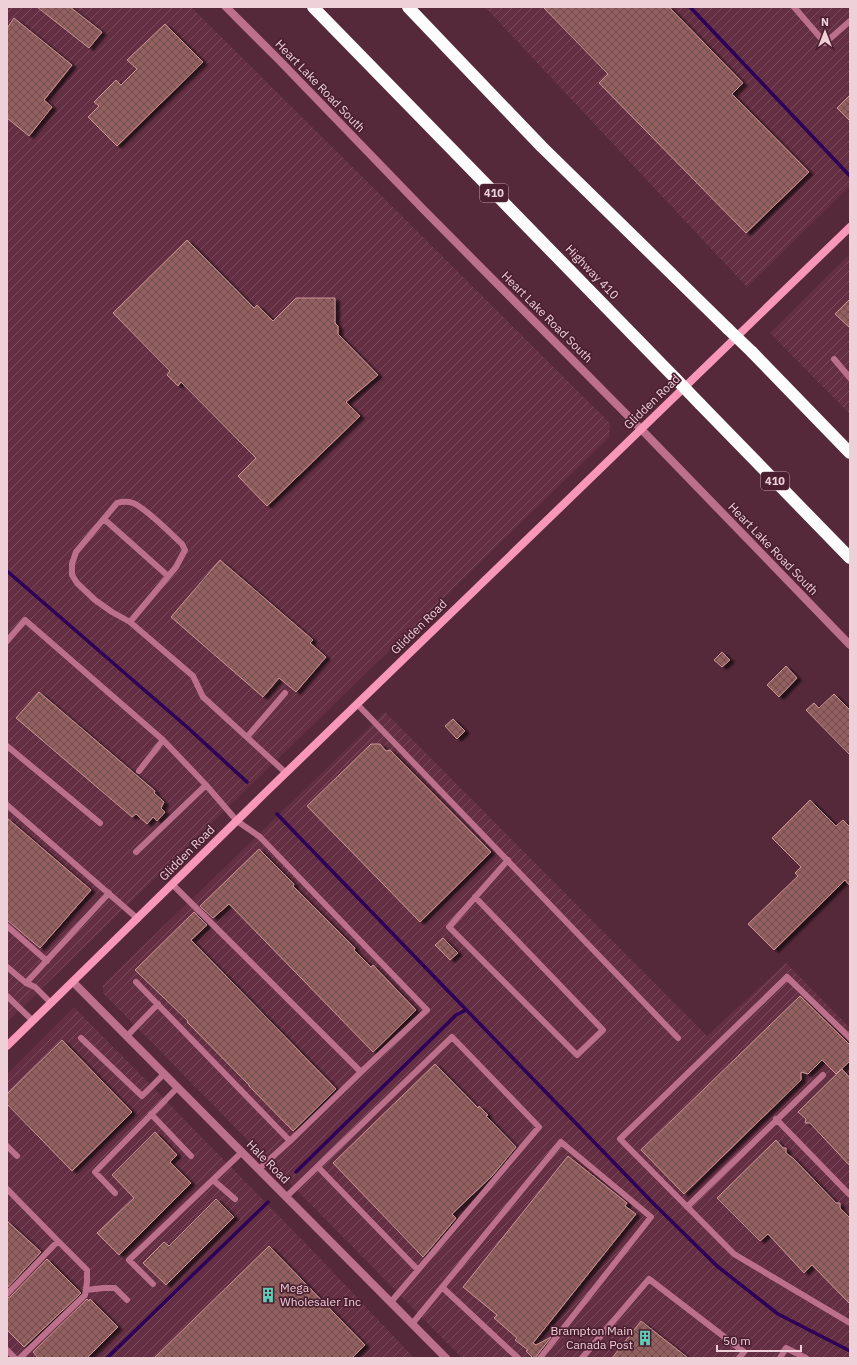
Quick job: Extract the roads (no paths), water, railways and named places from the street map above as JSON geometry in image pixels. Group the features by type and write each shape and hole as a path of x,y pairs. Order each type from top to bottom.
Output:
{"highway":[{"name":"Highway 410","path":"313,7 850,558"},
{"path":"408,7 542,147 752,352 850,453"}],"street":[{"name":"Heart Lake Road South","path":"226,7 641,429 850,645"},
{"name":"Glidden Road","path":"7,1046 357,704 850,227"},
{"name":"Hale Road","path":"73,982 446,1358"}],"lane":[{"path":"794,7 825,43 850,21"},
{"path":"834,360 850,378"},
{"path":"130,622 168,576 183,556 185,550 182,544 142,508 132,502 124,501 117,503 76,552 72,564 72,575 77,583 95,600 130,622 193,676 203,697 286,773"},
{"path":"104,519 168,576"},
{"path":"7,641 25,620 163,740 206,785 237,821 260,837 426,1010 290,1142 259,1169"},
{"path":"247,737 285,693"},
{"path":"357,704 678,1038"},
{"path":"139,771 163,740"},
{"path":"7,746 100,823"},
{"path":"136,852 206,785"},
{"path":"7,805 138,919"},
{"path":"475,897 603,1030 577,1055 449,927 475,897 508,860"},
{"path":"172,884 361,1072"},
{"path":"26,983 109,893"},
{"path":"7,926 47,960"},
{"path":"7,967 26,983 35,987 51,1003"},
{"path":"850,1038 787,977 620,1139 734,1254 850,1322"},
{"path":"136,982 290,1142"},
{"path":"7,996 33,1021"},
{"path":"127,1036 158,1004"},
{"path":"286,1197 452,1037 539,1127 391,1302"},
{"path":"81,1038 142,1096 164,1074"},
{"path":"687,1207 823,1075"},
{"path":"116,1193 96,1172 178,1088"},
{"path":"151,1114 191,1156"},
{"path":"776,1119 850,1194"},
{"path":"412,1324 560,1142 651,1217 540,1358"},
{"path":"7,1146 17,1156"},
{"path":"153,1284 129,1260 242,1152"},
{"path":"318,1167 418,1270"},
{"path":"213,1180 235,1199"},
{"path":"7,1188 88,1270 85,1295 20,1358"},
{"path":"7,1294 58,1241"},
{"path":"582,1358 649,1279 744,1352 739,1358"},
{"path":"442,1287 518,1358"},
{"path":"86,1290 115,1288 126,1300"},
{"path":"780,1358 786,1348 806,1358"},
{"path":"7,1350 15,1358"}],"waterway":[{"path":"690,7 850,176"},
{"path":"7,571 187,727 247,782"},
{"path":"277,814 653,1203 717,1266 778,1314 850,1351"},
{"path":"296,1172 456,1015 466,1010"},
{"path":"107,1358 268,1202"}],"place":[{"name":"Mega Wholesaler Inc","path":"268,1295"},
{"name":"Brampton Main Canada Post","path":"645,1338"}]}
